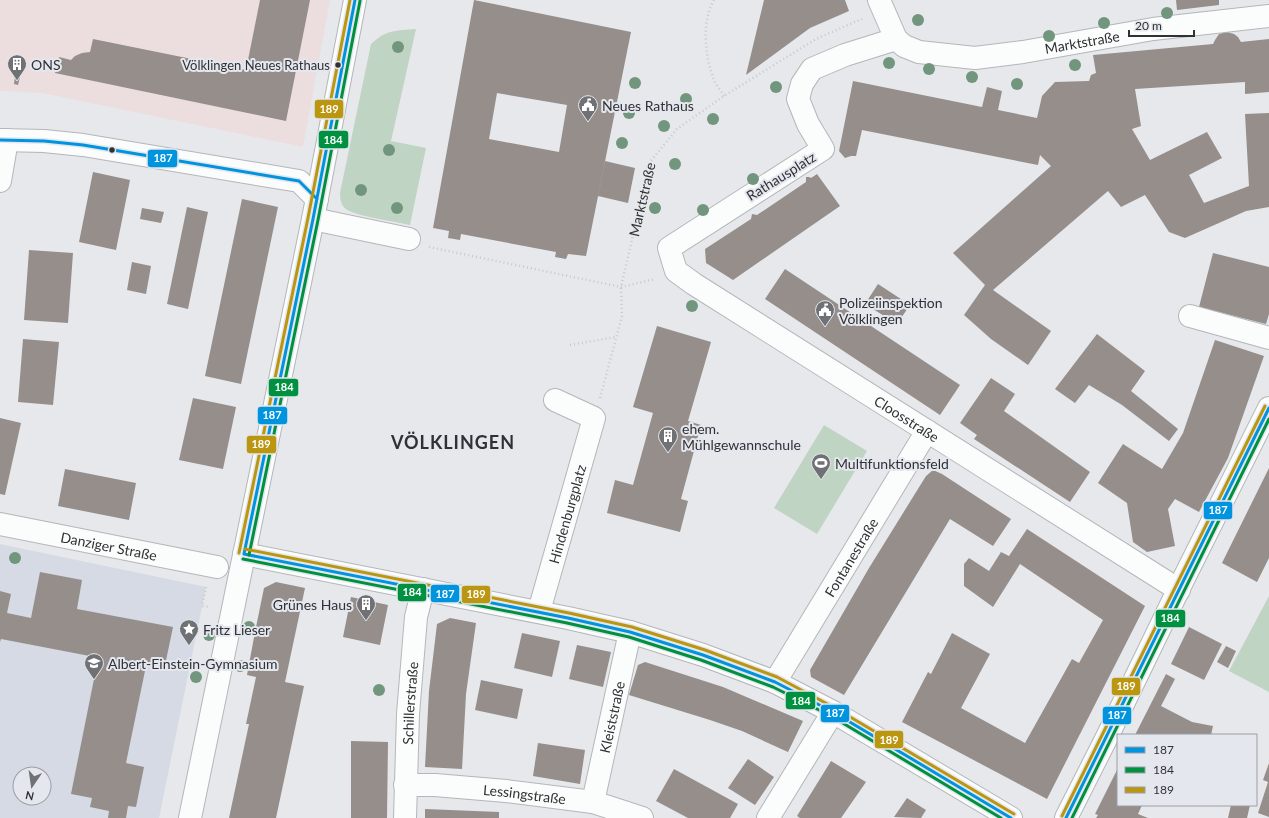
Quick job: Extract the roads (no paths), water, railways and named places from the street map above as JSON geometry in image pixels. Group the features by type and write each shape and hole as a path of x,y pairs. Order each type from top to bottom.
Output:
{"street":[{"path":"190,818 313,218 355,0"},
{"path":"881,5 896,39"},
{"name":"Marktstraße","path":"896,39 904,46 919,52 975,58 1023,52 1153,29 1269,16"},
{"name":"Rathausplatz","path":"676,271 669,248 823,149 808,124 798,99 802,84 812,69 845,55 896,39"},
{"path":"0,181 3,140 44,141 83,145 299,181 313,218"},
{"path":"313,218 409,239"},
{"name":"Cloosstraße","path":"676,271 694,284 1178,590"},
{"path":"1190,316 1269,338"},
{"name":"Hindenburgplatz","path":"540,611 594,418 555,400"},
{"path":"1066,818 1108,736 1178,590 1269,408"},
{"name":"Fontanestraße","path":"775,682 927,431"},
{"name":"Danziger Straße","path":"0,524 217,567"},
{"path":"244,554 540,611 630,632 703,655 775,682 833,712 1011,818"},
{"name":"Schillerstraße","path":"405,818 408,714 416,617 423,588"},
{"name":"Kleiststraße","path":"593,802 630,632"},
{"path":"768,818 833,712"},
{"name":"Lessingstraße","path":"405,785 435,785 506,791 593,802 642,818"}],"place":[{"name":"Völklingen Neues Rathaus","path":"338,65"},
{"name":"ONS","path":"17,81"},
{"name":"Neues Rathaus","path":"588,122"},
{"name":"Polizeiinspektion Völklingen","path":"825,327"},
{"name":"ehem. Mühlgewannschule","path":"668,453"},
{"name":"Multifunktionsfeld","path":"821,480"},
{"name":"Grünes Haus","path":"366,621"},
{"name":"Fritz Lieser","path":"189,646"},
{"name":"Albert-Einstein-Gymnasium","path":"94,680"}],"district":[{"name":"VÖLKLINGEN","path":"453,442"}]}
